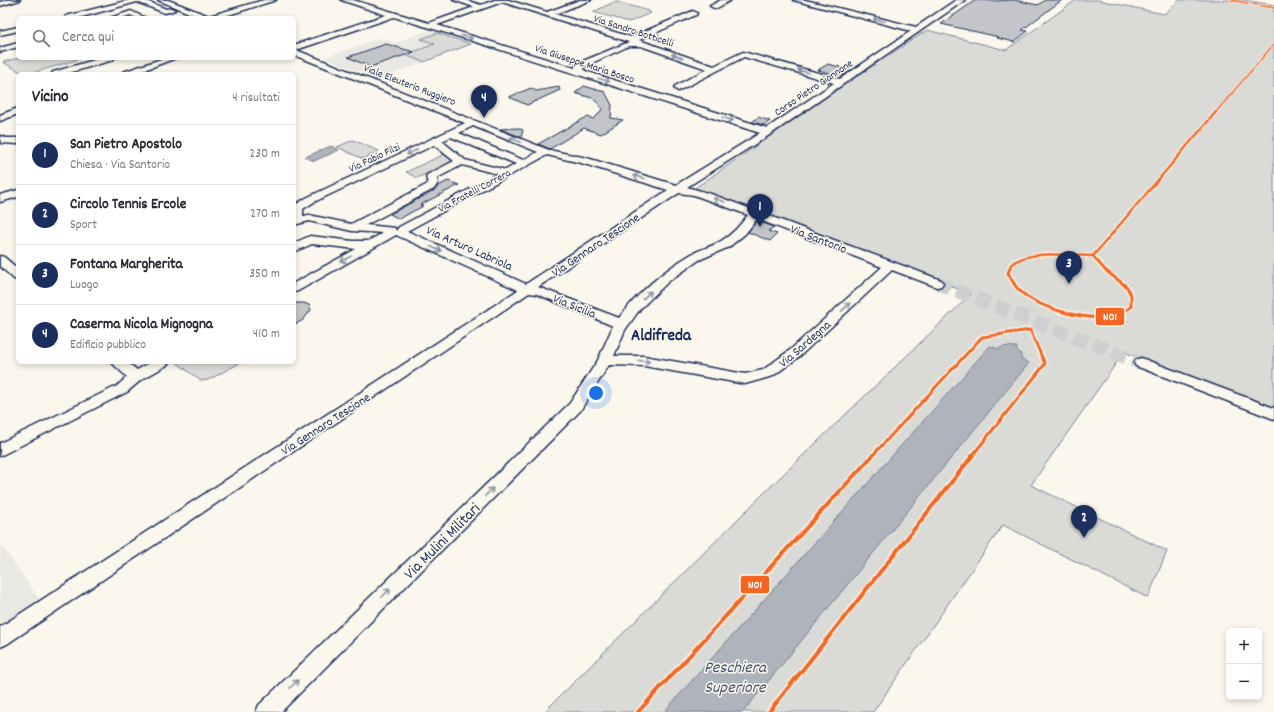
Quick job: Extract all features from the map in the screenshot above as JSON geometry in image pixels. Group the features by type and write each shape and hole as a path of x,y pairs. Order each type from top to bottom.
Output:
{"street":[{"path":"0,4 16,0"},
{"path":"69,16 119,0"},
{"path":"70,16 138,0 165,11"},
{"path":"162,0 201,16"},
{"path":"218,16 272,0"},
{"name":"Via Giuseppe Maria Bosco","path":"345,0 389,12"},
{"name":"Via Giuseppe Maria Bosco","path":"357,0 429,25 768,132"},
{"path":"457,0 481,7"},
{"path":"429,25 502,0"},
{"name":"Via Sandro Botticelli","path":"502,0 549,14"},
{"name":"Via Sandro Botticelli","path":"506,0 643,44 714,69"},
{"path":"549,14 587,0"},
{"path":"714,6 727,0"},
{"path":"797,0 917,30"},
{"path":"820,6 830,0"},
{"name":"Corso Pietro Giannone","path":"650,206 768,132 961,0"},
{"path":"149,16 180,7"},
{"path":"296,41 389,12"},
{"path":"296,47 389,12"},
{"path":"121,16 131,13 142,16"},
{"path":"559,66 579,64 629,40 693,13"},
{"path":"0,35 16,31"},
{"path":"581,73 578,66 628,44 643,44"},
{"path":"0,50 16,46"},
{"name":"Viale Eleuterio Ruggiero","path":"296,53 467,119 473,124 546,152 583,160 676,190"},
{"path":"678,88 743,54 840,82"},
{"path":"63,72 103,60"},
{"path":"132,72 166,60"},
{"path":"0,117 16,112"},
{"name":"Via Fabio Filzi","path":"296,221 297,208 310,200 473,124"},
{"path":"452,134 524,164"},
{"path":"0,139 4,141 16,141"},
{"path":"435,141 461,162 507,173"},
{"name":"Via Fratelli Correra","path":"296,287 397,231 546,152"},
{"path":"352,228 430,187 433,183 431,177 461,162"},
{"name":"Via Santorio","path":"676,190 696,192 937,283"},
{"path":"0,199 16,194"},
{"name":"Via Gennaro Tescione","path":"0,638 650,206"},
{"name":"Via Mulini Militari","path":"266,712 575,408 606,360 618,328 635,306 665,278 695,257 725,244 741,232 756,214"},
{"path":"296,221 309,218 352,228 397,231"},
{"name":"Via Arturo Labriola","path":"397,231 527,289"},
{"path":"296,247 310,240 353,245 372,245"},
{"path":"0,260 16,274"},
{"name":"Via Sardegna","path":"606,360 644,361 745,378 768,373 795,353 890,266"},
{"name":"Via Sicilia","path":"527,289 540,291 621,324"},
{"path":"1141,363 1274,414"},
{"path":"120,364 136,377"},
{"path":"0,450 122,389 136,377 159,364"}],"shaded area":[{"path":"1076,0 1098,0 1164,14 1180,0 1243,0 1274,5 1274,409 1124,352 1031,485 1167,551 1148,598 1003,525 873,712 544,712 767,490 971,294 695,188 844,85 927,30 1006,50"},
{"path":"617,2 649,11 651,13 629,22 593,12"},
{"path":"429,30 437,33 422,39 436,43 406,55 424,62 380,79 324,58 379,38 394,43"},
{"path":"437,33 471,44 424,62 405,55 435,44 421,39"},
{"path":"16,59 16,60 76,60 36,72 20,72 3,62"},
{"path":"353,140 379,151 363,159 337,147"},
{"path":"449,152 461,162 435,175 430,172 417,178 406,172"},
{"path":"179,364 238,364 208,380 201,381"},
{"path":"0,543 41,602 0,629"}],"water":[{"path":"331,146 339,150 314,161 305,157"},
{"name":"Peschiera Superiore","path":"990,346 998,349 1005,347 1017,347 1016,349 1021,354 1021,359 1029,363 743,712 664,712"}],"building":[{"path":"976,0 1014,0 1038,5 1045,0 1062,0 1022,30 1028,31 1014,42 997,38 999,37 941,24"},
{"path":"386,44 414,52 370,67 348,57"},
{"path":"828,64 851,70 841,76 818,70"},
{"path":"584,86 605,92 612,105 611,118 623,120 601,134 584,128 550,149 538,144 583,119 588,117 593,119 598,115 602,109 598,103 592,98 575,93"},
{"path":"559,87 560,90 527,105 509,97 531,88 536,91"},
{"path":"758,117 770,121 764,125 752,122"},
{"path":"517,128 523,130 521,137 500,129"},
{"path":"448,181 459,185 420,205 423,206 399,219 390,214 435,190 438,186"},
{"path":"757,221 774,227 768,231 777,234 770,241 748,232"},
{"path":"296,303 304,303 309,305 311,310 303,320 296,324"}],"tunnel":[{"path":"937,283 1141,363"}],"transit line":[{"name":"N01","path":"1231,0 1274,8"},
{"name":"N01","path":"1093,256 1274,44"},
{"name":"N01","path":"1033,255 1093,256 1105,270 1127,287 1131,295 1131,307 1120,314 1109,317 1096,317 1082,316 1052,308 1038,302 1018,289 1008,273 1014,262 1024,257 1033,255"},
{"name":"N01","path":"638,712 982,337 1030,330 1045,364 769,712"}],"place":[{"name":"Caserma Nicola Mignogna","path":"484,118"},
{"name":"San Pietro Apostolo","path":"760,227"},
{"name":"Fontana Margherita","path":"1069,284"},
{"name":"Circolo Tennis Ercole","path":"1084,538"}],"district":[{"name":"Aldifreda","path":"661,334"}]}
